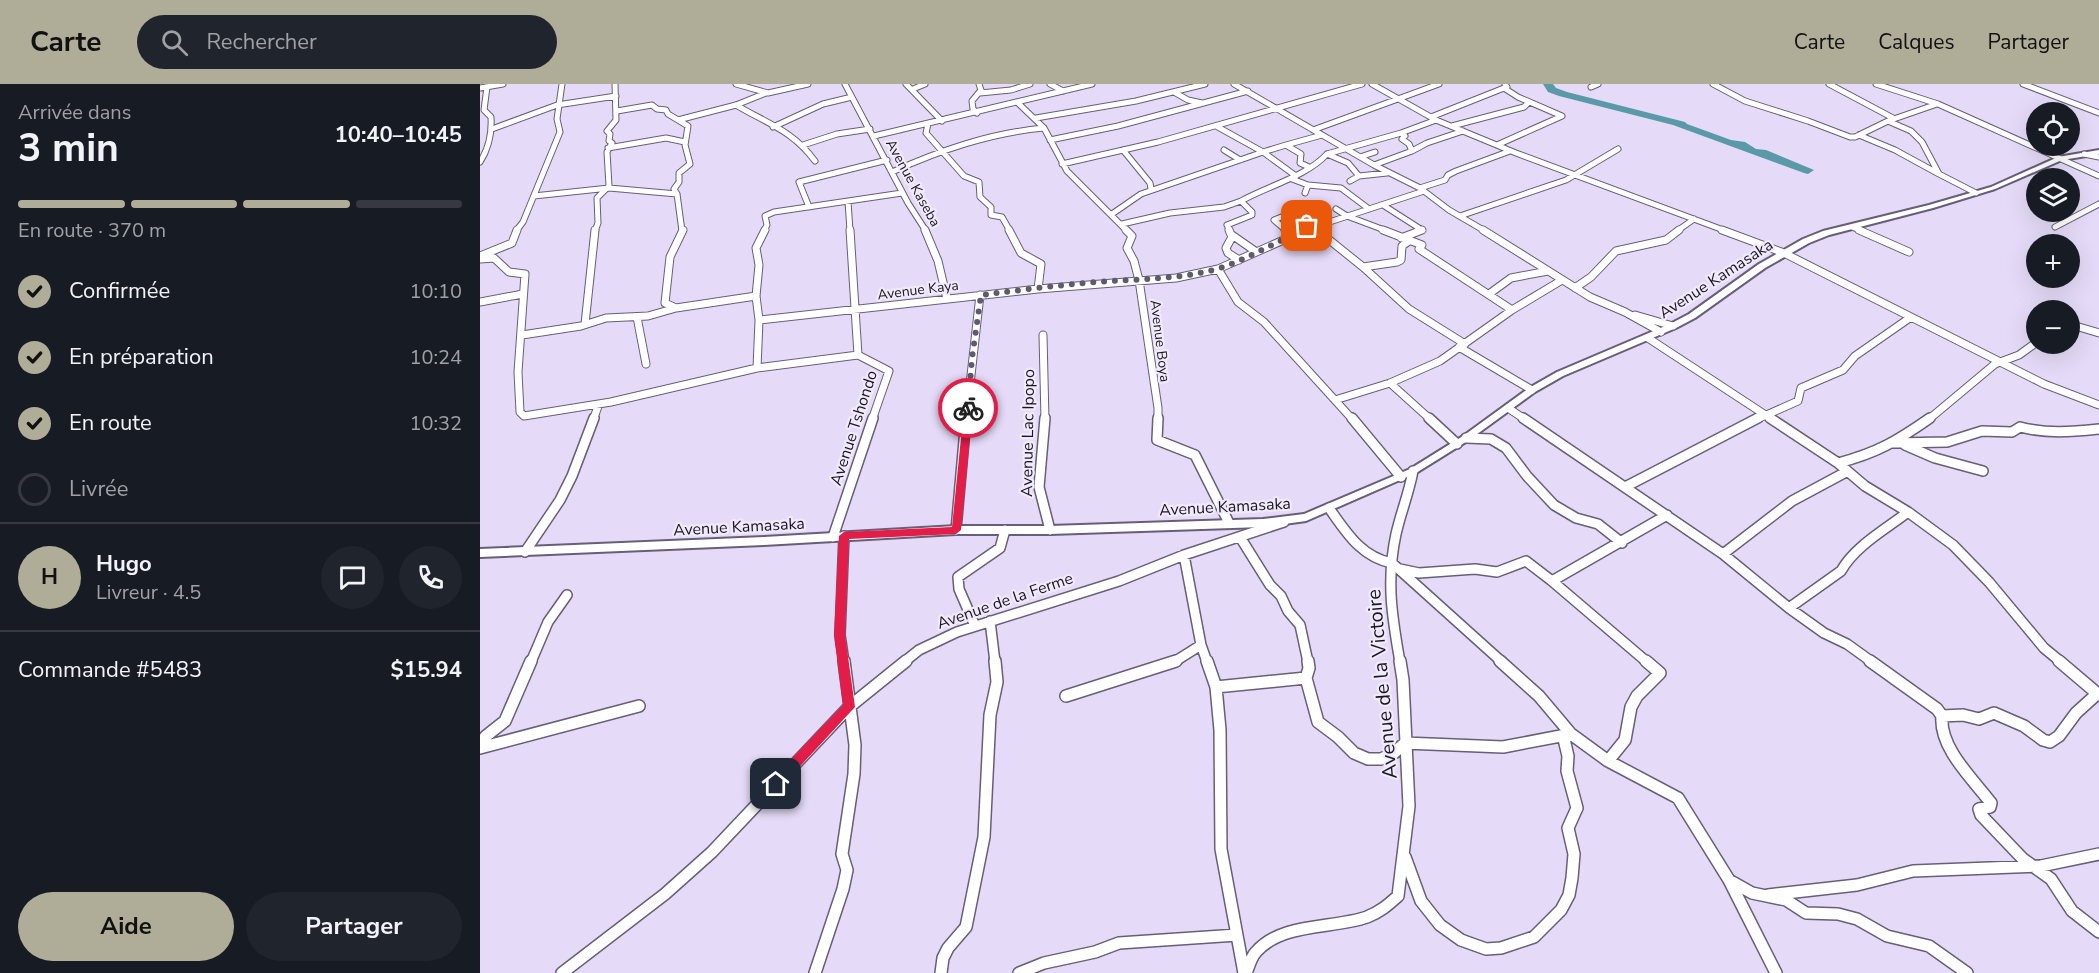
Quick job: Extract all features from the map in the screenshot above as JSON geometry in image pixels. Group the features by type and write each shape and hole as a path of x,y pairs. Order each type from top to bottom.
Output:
{"street":[{"path":"480,88 503,84"},
{"path":"480,257 512,243 514,234 523,222 560,132 557,125 557,105 562,84"},
{"path":"609,188 608,148 612,143 609,141 608,131 616,120 615,84"},
{"path":"736,84 783,97"},
{"path":"678,120 736,105 768,93 808,84"},
{"name":"Avenue Kaseba","path":"845,84 902,193 932,244 944,280 946,299"},
{"path":"906,84 942,121"},
{"path":"913,89 925,84"},
{"path":"979,84 980,93"},
{"path":"976,113 972,101 980,93 1011,90 1030,84"},
{"path":"1050,84 1063,91"},
{"path":"874,136 1092,84"},
{"path":"1036,118 1075,112 1205,84"},
{"path":"1062,164 1216,126 1362,84"},
{"path":"1372,84 1433,118 1510,151 1784,253 2044,384 2099,405"},
{"path":"1313,130 1439,84"},
{"path":"1591,87 1598,84"},
{"path":"1713,84 1725,94 1751,105 1805,119 1850,137 1859,135 1890,119 1938,104"},
{"path":"1829,84 1916,136 1928,149 1939,174"},
{"path":"2024,84 2099,113"},
{"path":"1239,85 1274,108 1422,190 1597,302 1673,326"},
{"path":"1881,85 1938,104 2099,176"},
{"path":"1018,103 1044,128 1062,164 1122,224 1170,213 1224,207 1241,201 1257,192 1294,178 1309,167 1317,165 1327,154 1401,133 1504,86 1529,102 1562,116 1497,145"},
{"path":"480,162 492,129 491,117 482,110 487,87"},
{"path":"1050,140 1118,126 1248,91"},
{"path":"1174,92 1188,100 1203,104"},
{"path":"492,129 557,105 616,96"},
{"path":"773,127 824,104 852,97"},
{"path":"1452,126 1524,107 1529,102"},
{"path":"617,111 652,105 657,109 666,110 688,126 685,142 687,160 690,164 679,173 679,182 674,189 679,196 683,229 670,257 667,292 663,301 676,308"},
{"path":"736,105 773,127 783,129 803,145 815,161"},
{"path":"928,124 926,133 941,151 964,176 979,182 980,197 991,207 991,215 1002,217 1022,253 1041,264 1038,288"},
{"path":"1216,126 1263,152 1294,178 1308,185 1339,186 1351,184 1350,181 1359,176 1387,172"},
{"path":"892,172 941,151 993,137 1044,128"},
{"path":"803,145 837,134 870,129"},
{"path":"1374,165 1412,151 1427,142 1463,131"},
{"path":"1401,133 1404,136 1402,139 1412,151"},
{"path":"1112,214 1128,200 1150,189 1322,135"},
{"path":"1859,135 1895,150 1976,193"},
{"path":"608,148 666,138 685,142"},
{"path":"1286,145 1302,154 1300,162 1309,167"},
{"path":"1460,216 1522,197 1575,175 1618,149"},
{"path":"1123,150 1150,183 1150,189"},
{"path":"1224,150 1240,160"},
{"name":"Avenue Kaya","path":"759,320 1038,288 1167,279 1218,269 1291,235 1383,205 1445,180 1448,175 1456,171 1510,151"},
{"path":"1360,157 1376,152"},
{"name":"Avenue Kamasaka","path":"480,553 956,530 1050,530 1286,521 1306,517 1413,471 1466,438 1532,390 1577,366 1673,326 1784,253 1814,237 1931,207 1993,188 2060,158 2099,152"},
{"path":"1327,154 1348,163 1359,176"},
{"path":"2084,154 2099,157"},
{"path":"809,207 799,182 886,160"},
{"path":"1305,193 1308,185"},
{"path":"1339,186 1370,209"},
{"path":"534,196 609,188 677,194"},
{"path":"585,324 595,230 598,223 597,198 609,188"},
{"path":"1257,192 1263,201"},
{"path":"758,368 759,320 756,296 759,265 756,248 767,225 765,216 774,212 902,193"},
{"name":"Avenue Tshondo","path":"839,536 889,371 858,354 853,310 848,201"},
{"path":"1241,201 1252,212 1252,215 1227,225 1232,235 1255,251"},
{"path":"2055,227 2099,204"},
{"path":"1383,205 1422,230 1401,238"},
{"path":"1336,208 1347,216 1422,245 1419,249 1434,260 1512,310"},
{"path":"1291,235 1274,220 1307,210 1321,227 1409,309 1532,390"},
{"path":"1289,214 1307,226 1321,227"},
{"path":"1575,288 1591,277 1616,251 1666,240 1694,219"},
{"name":"Avenue Boya","path":"1122,224 1132,236 1127,248 1134,261 1139,280 1158,408 1157,440 1161,444 1188,450 1195,455 1229,523"},
{"path":"1852,227 1909,252"},
{"path":"1232,235 1226,248 1228,254 1239,260"},
{"path":"1363,267 1374,264 1395,264 1401,260 1402,246 1409,241"},
{"path":"494,258 497,250"},
{"path":"480,257 494,258 509,272 525,274 518,372 521,414 528,416 599,404 758,368 858,354"},
{"path":"1218,269 1238,302 1264,322 1401,477"},
{"path":"1489,294 1496,287 1517,275 1548,271"},
{"path":"1335,400 1428,368 1512,310 1562,280"},
{"path":"480,302 523,294"},
{"path":"956,530 972,358 981,295"},
{"path":"522,336 606,318 637,317 676,308 756,296"},
{"path":"1624,312 1661,332"},
{"path":"637,317 646,364"},
{"path":"1625,487 1765,415 1798,401 1801,388 1843,370 1855,356 1911,317"},
{"path":"2080,327 2099,333"},
{"name":"Avenue Lac Ipopo","path":"1043,335 1045,429 1039,487 1050,530"},
{"path":"1648,338 1838,463 1846,472 1908,512 1965,556 2044,648 2098,694 2076,713 2059,736 2050,742 2043,740 2024,726 1994,713 1979,719 1963,715 1942,716"},
{"path":"1838,463 1861,458 1898,444 1999,361 2008,360 2026,349"},
{"path":"1390,382 1457,444"},
{"path":"525,552 560,500 572,476 599,404"},
{"path":"1508,408 1724,554 1789,608 1884,669 1932,704 1942,716 1941,728 1957,759 1991,803 1990,807 1979,809 1981,815 2023,859 2051,879 2072,911 2099,932"},
{"path":"1898,444 1947,442 1982,431 2012,432 2020,427 2041,432 2063,433 2099,429"},
{"path":"1466,438 1491,440 1506,448 1527,476 1554,505 1576,518 1598,524 1622,543"},
{"path":"1898,444 1935,458 1983,471"},
{"name":"Avenue de la Victoire","path":"1245,973 1256,952 1266,943 1302,931 1370,915 1394,902 1398,896 1409,806 1403,680 1390,603 1396,534 1413,471"},
{"path":"1724,554 1792,501 1846,472"},
{"path":"1329,508 1345,532 1370,558 1419,573 1475,569 1497,572 1526,561 1660,673 1637,696 1631,707 1625,740 1608,761"},
{"path":"1789,608 1841,571 1846,562 1860,549 1908,512"},
{"path":"1552,581 1622,543 1667,515"},
{"name":"Avenue de la Ferme","path":"562,973 665,894 712,852 849,707 919,650 957,632 1119,580 1184,555 1286,521"},
{"path":"975,626 959,589 958,577 1000,548 1005,530"},
{"path":"815,973 843,889 847,870 842,854 854,774 855,745 840,635 839,536"},
{"path":"1240,537 1304,634 1308,661 1306,678 1318,722 1336,734 1356,755 1377,760 1384,759 1394,755 1405,743 1503,747 1567,734"},
{"path":"1184,555 1201,645 1216,687 1220,730 1221,849 1245,973"},
{"path":"1395,566 1539,696 1567,734 1608,761 1678,798 1729,880 1776,973"},
{"path":"481,741 505,721 549,622 567,596"},
{"path":"941,973 943,958 948,948 966,927 984,837 990,715 997,682 990,621"},
{"path":"1066,696 1173,663 1201,645"},
{"path":"1216,687 1306,678"},
{"path":"481,741 639,706"},
{"path":"1404,853 1421,901 1440,925 1461,940 1486,949 1501,948 1534,937 1561,910 1569,895 1572,878 1574,854 1568,828 1577,808 1567,771 1567,734"},
{"path":"1768,895 1857,885 1913,871 2033,866 2099,854"},
{"path":"1729,880 1752,893 1786,900 1806,913 1838,914 1857,919 1887,936 1929,946 1966,973"},
{"path":"1019,973 1046,961 1103,950 1119,943 1237,935"}],"waterway":[{"path":"1548,84 1552,90 1563,94 1681,124 1678,125 1729,143 1741,144 1753,152 1762,153 1808,170"}],"way so far":[{"path":"968,408 981,295 1132,279 1167,279 1218,269 1281,239 1314,227 1307,226"}],"route":[{"path":"776,784 849,707 840,635 844,536 956,530 968,408"}]}
